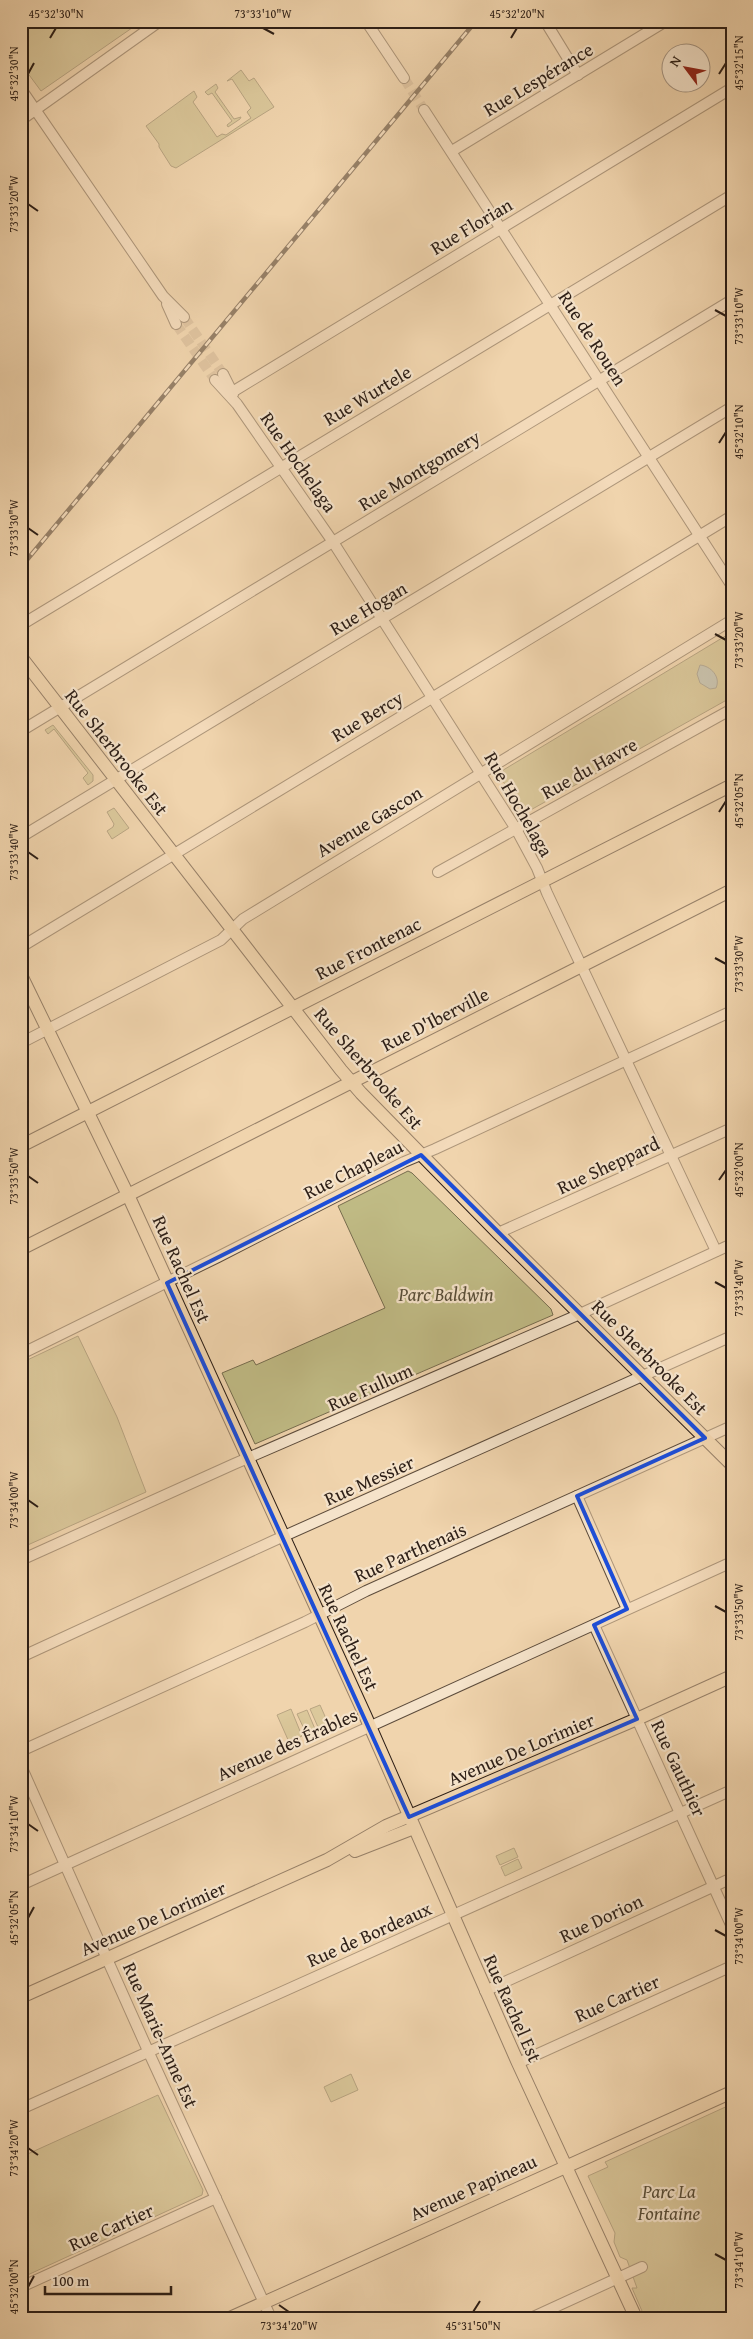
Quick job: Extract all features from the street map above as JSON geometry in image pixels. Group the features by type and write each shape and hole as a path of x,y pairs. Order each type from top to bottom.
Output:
{"main road":[{"name":"Rue Sherbrooke Est","path":"21,657 351,1082 420,1156 732,1465"},
{"name":"Rue Frontenac","path":"21,1146 732,785"},
{"name":"Rue D'Iberville","path":"21,1250 732,890"},
{"name":"Rue Rachel Est","path":"21,975 128,1195 369,1726 451,1916 636,2318"},
{"name":"Avenue De Lorimier","path":"21,1997 327,1860 386,1826 411,1823 732,1676"},
{"name":"Avenue Papineau","path":"230,2318 732,2092"}],"street":[{"path":"21,120 160,21"},
{"path":"366,21 404,78"},
{"path":"545,21 578,75"},
{"name":"Rue Lespérance","path":"452,151 666,21"},
{"name":"Rue Florian","path":"230,393 732,88"},
{"path":"21,89 180,320"},
{"name":"Rue de Rouen","path":"424,110 732,586"},
{"name":"Rue Wurtele","path":"21,626 732,195"},
{"name":"Rue Montgomery","path":"21,731 732,300"},
{"name":"Rue Hochelaga","path":"219,377 333,542 433,696 516,829 716,1251"},
{"name":"Rue Hogan","path":"21,836 732,407"},
{"name":"Rue Bercy","path":"21,947 732,516"},
{"name":"Avenue Gascon","path":"21,1043 221,940 243,919 732,620"},
{"name":"Rue du Havre","path":"438,872 732,709"},
{"name":"Rue Chapleau","path":"21,1354 168,1283 404,1162 732,1011"},
{"name":"Rue Sheppard","path":"498,1234 732,1128"},
{"name":"Rue Fullum","path":"21,1560 580,1314 732,1244"},
{"name":"Rue Messier","path":"21,1657 283,1537 732,1336"},
{"name":"Rue Parthenais","path":"21,1751 366,1591 732,1426"},
{"path":"577,1496 627,1609"},
{"name":"Avenue des Érables","path":"21,1885 732,1562"},
{"name":"Rue Gauthier","path":"594,1625 732,1927"},
{"name":"Rue Marie-Anne Est","path":"21,1766 149,2053 271,2318"},
{"name":"Rue de Bordeaux","path":"21,2110 732,1790"},
{"name":"Rue Dorion","path":"485,1991 732,1878"},
{"name":"Rue Cartier","path":"518,2063 732,1966"},
{"name":"Rue Cartier","path":"21,2287 216,2198"},
{"path":"531,2318 642,2266"}],"highlighted area":[{"path":"421,1155 705,1438 577,1496 627,1609 594,1625 637,1719 409,1817 167,1283"}],"green space":[{"path":"21,21 142,21 41,91 21,64"},
{"path":"241,70 249,81 254,78 274,107 176,168 171,166 146,126 194,91 197,97 193,102 217,137 222,134 226,135 251,118 247,112 251,108 232,79 227,81"},
{"path":"216,84 218,88 215,92 234,119 241,117 228,127 227,125 232,121 212,93 208,95 205,92"},
{"path":"732,632 732,697 527,812 522,811 499,775 500,772"},
{"path":"53,725 93,775 93,781 88,785 83,778 88,773 54,729 48,734 45,730"},
{"path":"114,808 129,828 112,839 107,831 114,824 107,812"},
{"name":"Parc Baldwin","path":"408,1171 551,1309 553,1315 255,1444 222,1373 253,1360 256,1365 385,1308 338,1206"},
{"path":"78,1336 117,1417 146,1492 21,1548 21,1363"},
{"path":"320,1705 328,1723 318,1727 310,1709"},
{"path":"291,1709 302,1736 289,1742 277,1715"},
{"path":"307,1710 315,1729 306,1733 297,1714"},
{"path":"514,1848 518,1857 500,1865 496,1856"},
{"path":"518,1859 522,1868 505,1876 501,1867"},
{"path":"351,2074 358,2090 331,2102 324,2087"},
{"path":"158,2095 203,2190 202,2195 21,2278 21,2157"},
{"name":"Parc La Fontaine","path":"732,2104 732,2318 645,2318 632,2288 637,2288 627,2260 620,2257 614,2242 615,2233 588,2176 608,2167 605,2162"}],"shaded area":[{"path":"700,665 708,667 714,673 717,680 716,688 710,689 700,683 697,674"}],"tunnel":[{"path":"404,78 424,110"},
{"path":"184,317 223,374"},
{"path":"176,324 215,380"}],"railway":[{"path":"21,567 476,21"}]}
